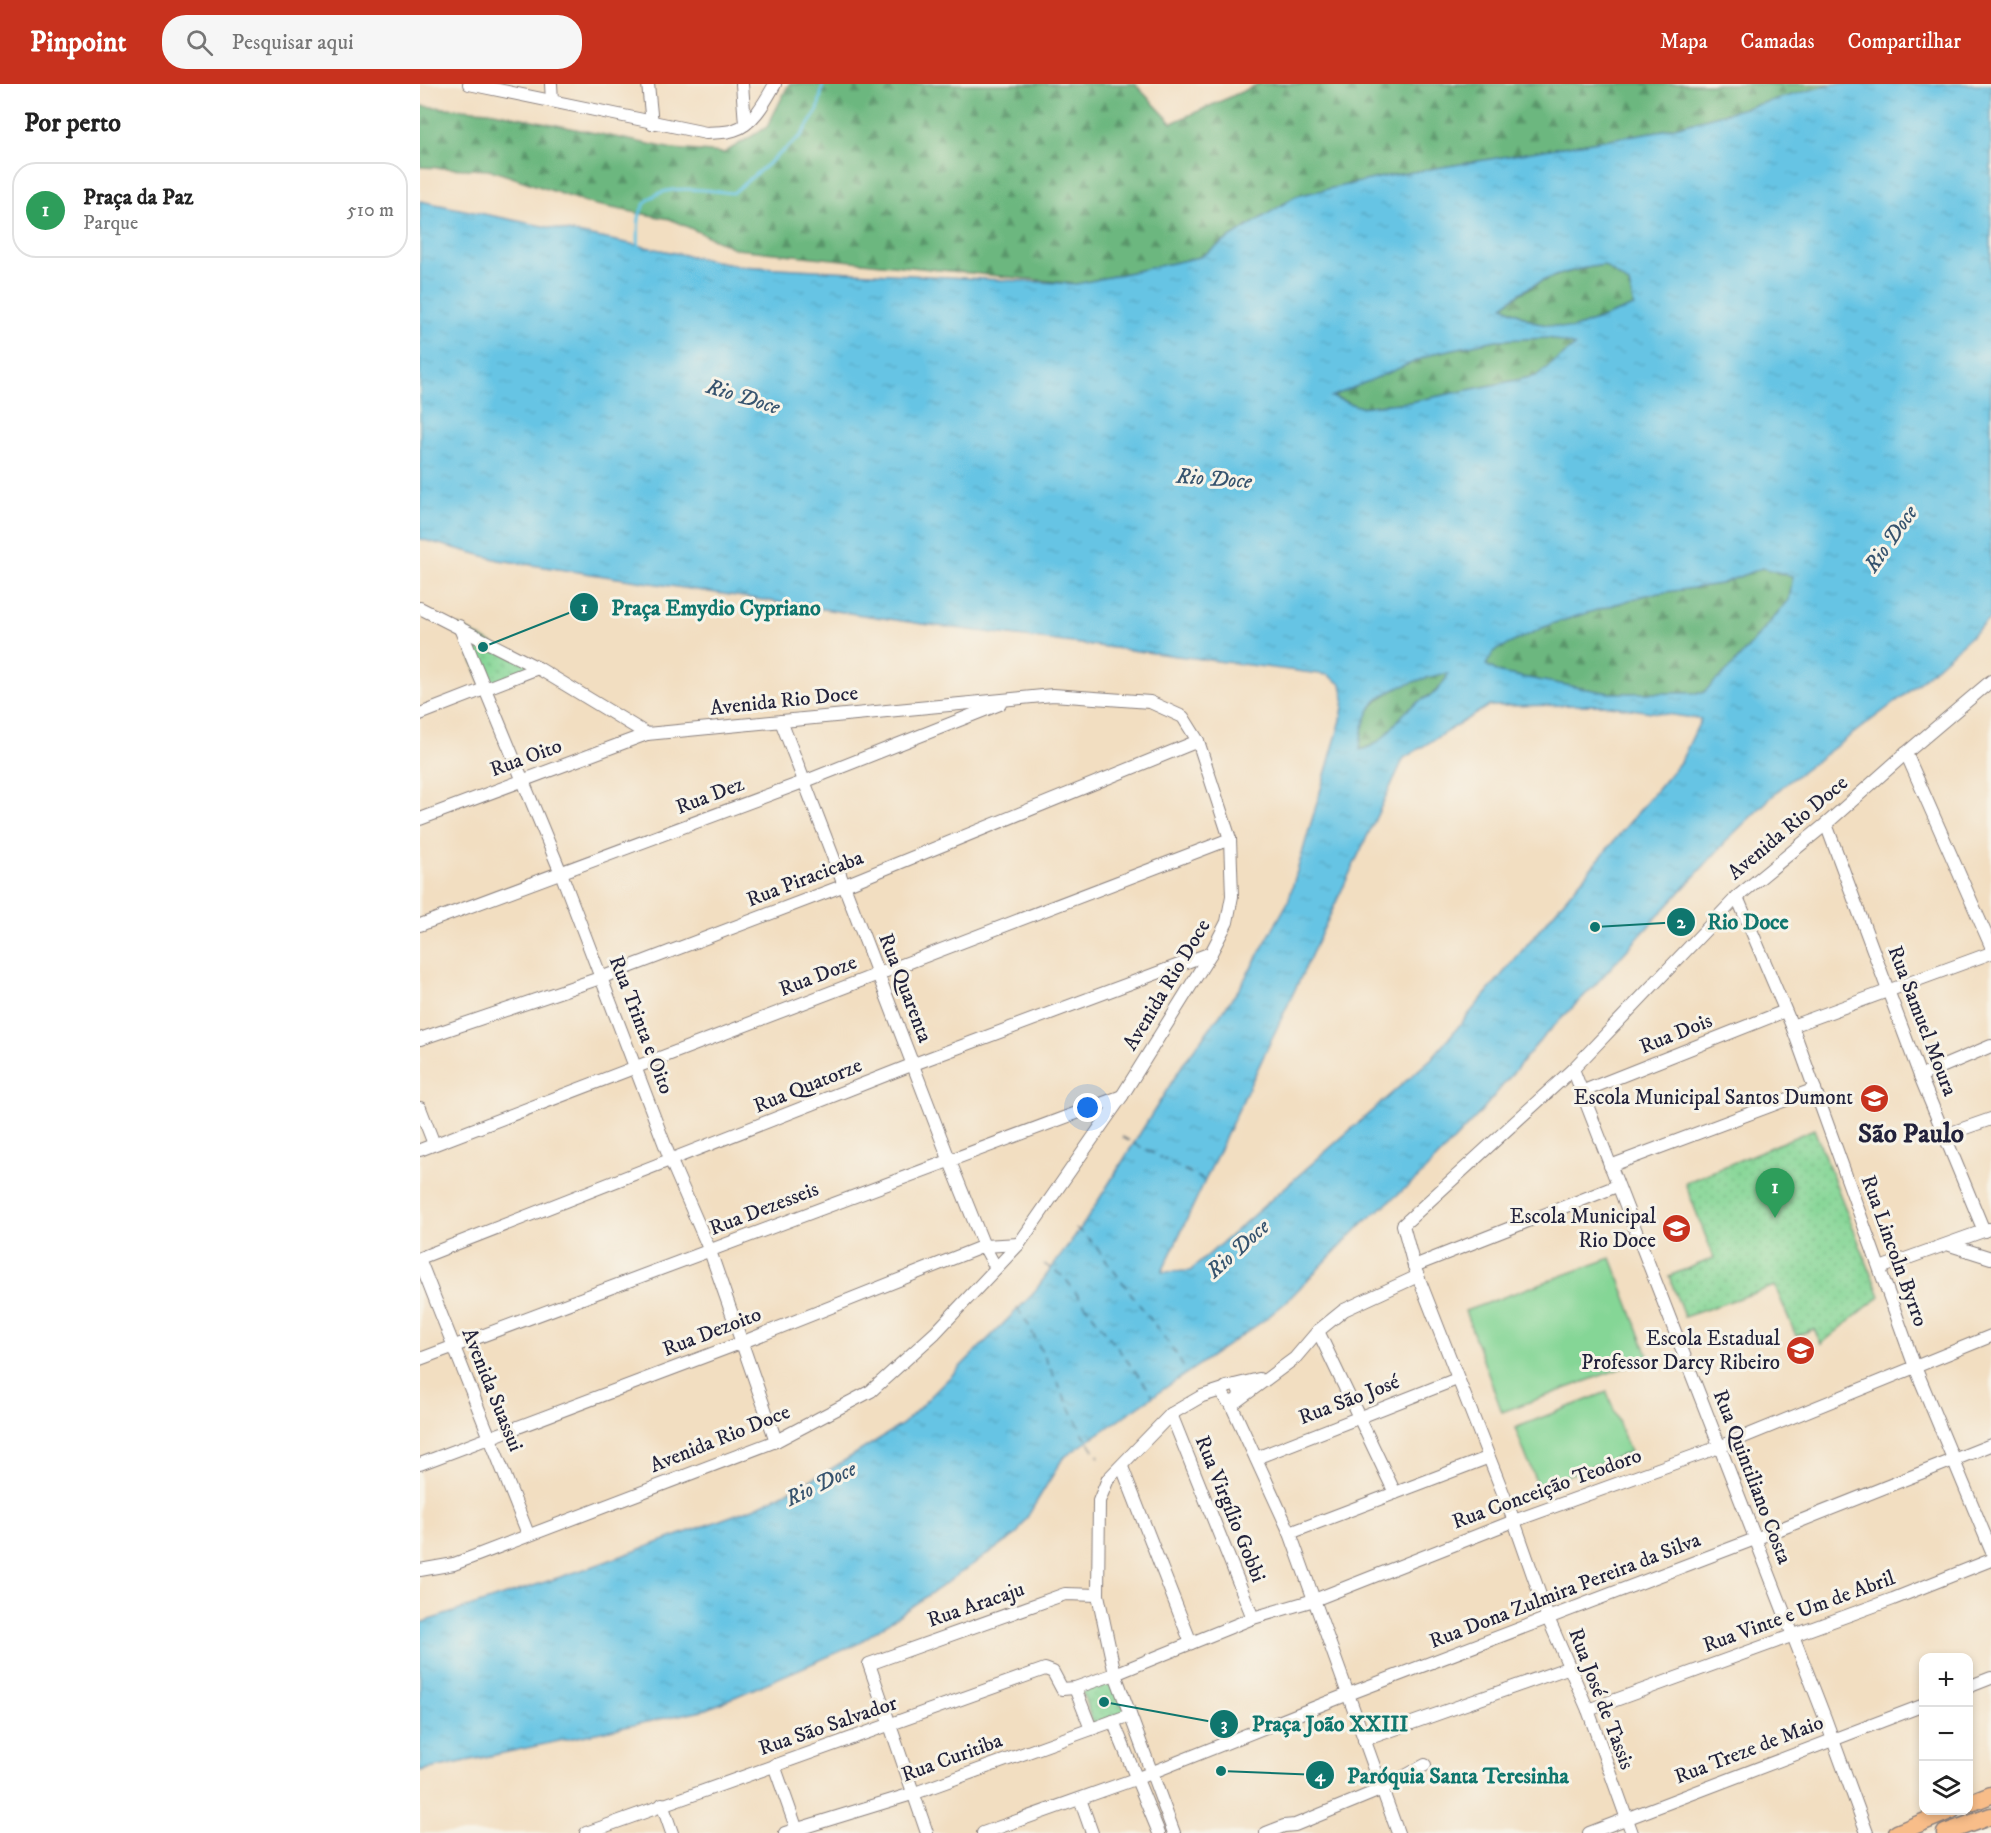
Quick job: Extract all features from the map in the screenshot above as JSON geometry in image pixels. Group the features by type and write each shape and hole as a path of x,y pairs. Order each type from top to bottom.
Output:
{"main road":[{"path":"1973,1802 1991,1795"},
{"path":"1897,1833 1940,1815"},
{"path":"1945,1833 1991,1816"}],"street":[{"path":"469,84 652,124 706,133 735,130 745,124 763,106 775,84"},
{"path":"551,84 552,101"},
{"path":"648,84 652,124"},
{"path":"742,84 745,124"},
{"path":"420,608 459,626 538,669 647,734"},
{"name":"Rua Trinta e Oito","path":"459,626 520,780 603,977 671,1161 710,1251 777,1441"},
{"path":"420,714 483,688 538,669"},
{"name":"Avenida Rio Doce","path":"1416,1271 1403,1225 1573,1069 1737,897 1826,824 1991,681"},
{"name":"Avenida Rio Doce","path":"420,1570 454,1564 777,1441 871,1391 934,1333 1019,1244 1122,1096 1211,953 1227,922 1232,896 1230,839 1198,741 1183,717 1150,702 1053,695 647,734"},
{"name":"Rua Dez","path":"420,925 806,781 1012,699"},
{"name":"Rua Quarenta","path":"781,721 806,781 949,1160 984,1246 996,1268"},
{"name":"Rua Oito","path":"420,819 647,734"},
{"name":"Rua Piracicaba","path":"420,1039 603,977 845,885 1198,741"},
{"path":"1906,753 1991,946"},
{"name":"Rua Samuel Moura","path":"1826,824 1920,1076 1988,1230"},
{"name":"Rua Doze","path":"420,1150 1230,839"},
{"name":"Rua Lincoln Byrro","path":"1737,897 1792,1026 1916,1367 1991,1550"},
{"path":"1792,1026 1991,952"},
{"name":"Rua Quatorze","path":"420,1259 914,1064 1211,953"},
{"name":"Rua Dois","path":"1581,1092 1785,1011"},
{"path":"1920,1076 1991,1046"},
{"name":"Rua Quintiliano Costa","path":"1573,1069 1867,1833"},
{"path":"1611,1166 1815,1089"},
{"name":"Rua Dezesseis","path":"420,1359 1122,1096"},
{"path":"420,1108 434,1144"},
{"path":"1945,1135 1991,1119"},
{"path":"1233,1402 1295,1358 1318,1331 1344,1310 1416,1271 1617,1186"},
{"path":"1880,1268 1988,1230"},
{"name":"Rua Dezoito","path":"420,1464 743,1342 984,1246 1019,1244"},
{"path":"1950,1245 1991,1258"},
{"name":"Avenida Suassui","path":"420,1259 528,1534"},
{"name":"Rua José de Tassis","path":"1416,1271 1487,1458 1514,1521 1548,1618 1588,1710 1632,1833"},
{"path":"1318,1331 1395,1493"},
{"name":"Rua Conceição Teodoro","path":"1075,1688 1253,1618 1314,1600 1514,1521 1719,1447 1991,1336"},
{"path":"1174,1833 1115,1674 1098,1595 1099,1501 1108,1479 1171,1414 1202,1396 1266,1377"},
{"name":"Rua São José","path":"1256,1458 1457,1379"},
{"path":"1230,1388 1223,1396 1233,1402 1290,1533 1380,1790 1398,1833"},
{"name":"Rua Virgílio Gobbi","path":"1171,1414 1253,1618"},
{"name":"Rua Dona Zulmira Pereira da Silva","path":"983,1833 1138,1779 1346,1695 1755,1539 1991,1445"},
{"path":"1290,1533 1487,1458"},
{"path":"1122,1467 1191,1642"},
{"name":"Rua Vinte e Um de Abril","path":"1588,1710 1893,1599 1991,1560"},
{"name":"Rua Aracaju","path":"889,1726 869,1664 1065,1594 1098,1595"},
{"path":"1364,1740 1570,1667"},
{"name":"Rua São Salvador","path":"586,1833 1046,1669 1053,1672 1062,1689 1075,1688"},
{"path":"1973,1685 1991,1678"},
{"path":"1075,1688 1091,1729"},
{"name":"Rua Treze de Maio","path":"1589,1833 1919,1707"},
{"name":"Rua Curitiba","path":"793,1832 915,1793 1130,1715"},
{"path":"1113,1721 1158,1833"},
{"path":"889,1726 915,1793 927,1833"},
{"path":"774,1765 793,1832"},
{"path":"1266,1833 1284,1826 1291,1829 1380,1790 1425,1765"},
{"path":"1080,1799 1092,1833"},
{"path":"662,1804 672,1833"}],"green space":[{"path":"789,84 1135,84 1172,123 1259,84 1833,84 1664,130 1383,177 1296,196 1200,257 1077,284 736,249 670,219 591,204 491,170 420,167 420,106 489,111 673,149 724,153 767,127"},
{"path":"1604,265 1629,284 1634,306 1572,329 1536,323 1503,306 1527,289 1550,278"},
{"path":"1549,338 1576,345 1536,376 1410,402 1360,407 1331,396 1435,353 1496,340"},
{"path":"1762,568 1793,576 1789,599 1734,664 1703,693 1609,693 1500,673 1486,665 1494,651 1551,624 1646,595 1720,584"},
{"path":"459,626 538,668 483,688"},
{"path":"1449,673 1439,687 1403,714 1383,738 1359,750 1363,722 1368,711 1377,702 1399,687"},
{"path":"1814,1129 1880,1296 1821,1344 1814,1329 1796,1336 1775,1286 1684,1317 1669,1276 1714,1258 1685,1183"},
{"path":"1611,1258 1649,1358 1502,1412 1465,1311"},
{"path":"1607,1392 1630,1452 1538,1487 1515,1428"},
{"path":"1114,1679 1126,1712 1093,1724 1082,1691"}],"water":[{"name":"Rio Doce","path":"1833,84 1991,84 1991,618 1906,694 1783,786 1733,834 1595,985 1542,1038 1479,1114 1418,1178 1364,1222 1285,1303 1263,1321 1063,1458 1017,1534 857,1644 707,1709 420,1771 420,1623 594,1566 756,1507 828,1471 903,1424 1032,1295 1085,1222 1183,1064 1239,989 1288,902 1341,720 1344,699 1341,684 1328,675 922,624 499,560 420,539 420,201 739,266 1077,284 1200,257 1296,196 1383,177 1664,130","holes":["1604,265 1629,284 1634,306 1572,329 1536,323 1503,306 1538,283 1563,273","1549,338 1575,346 1536,376 1410,402 1360,407 1331,397 1435,353 1496,340","1762,568 1793,576 1789,600 1734,664 1703,693 1609,693 1500,673 1486,665 1494,651 1551,624 1646,595 1720,584","1448,674 1435,692 1410,708 1383,738 1360,750 1364,724 1375,702 1399,688","1603,705 1701,719 1681,761 1432,1058 1190,1271 1162,1272 1404,758 1488,706"]}],"waterway":[{"path":"638,247 640,214 646,203 655,195 680,189 733,193 801,136 818,110 823,84"}],"ferry route":[{"path":"1122,1137 1205,1181"},
{"path":"1076,1228 1093,1243 1175,1352 1185,1370"},
{"path":"1044,1264 1064,1277 1153,1395"},
{"path":"1017,1308 1028,1324 1082,1432 1099,1457"}],"place":[{"name":"Praça Emydio Cypriano","path":"483,647"},
{"name":"Rio Doce","path":"1595,927"},
{"name":"Escola Municipal Santos Dumont","path":"1874,1098"},
{"name":"Praça da Paz","path":"1775,1218"},
{"name":"Escola Municipal Rio Doce","path":"1677,1229"},
{"name":"Escola Estadual Professor Darcy Ribeiro","path":"1801,1351"},
{"name":"Praça João XXIII","path":"1104,1702"},
{"name":"Paróquia Santa Teresinha","path":"1221,1771"}],"district":[{"name":"São Paulo","path":"1911,1134"}]}
